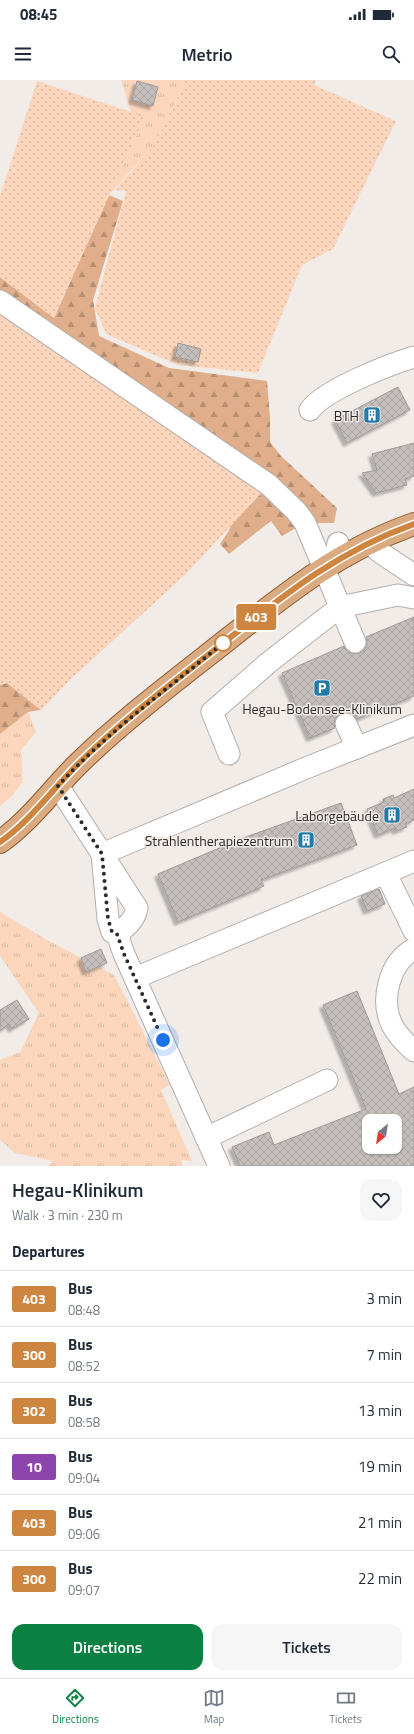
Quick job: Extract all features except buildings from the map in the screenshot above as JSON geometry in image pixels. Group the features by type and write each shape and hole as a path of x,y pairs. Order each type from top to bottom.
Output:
{"main road":[{"path":"0,842 10,835 33,813 77,765 154,698 299,583 329,557 414,524"}],"street":[{"path":"0,301 269,485 296,511 329,557 340,607 355,642"},
{"path":"310,410 313,406 335,391 387,365 414,357"},
{"path":"368,543 381,554 414,576"},
{"path":"228,754 212,712 268,663 340,607 398,595 414,598"},
{"path":"346,724 356,748"},
{"path":"102,854 414,725"},
{"path":"58,786 137,908 136,916 117,934"},
{"path":"102,854 108,919 112,932 117,934 135,978 219,1166"},
{"path":"135,978 414,861"},
{"path":"386,874 414,931"},
{"path":"414,949 408,952 395,967 388,986 387,1005 392,1024 402,1041 414,1051"},
{"path":"206,1138 327,1080"}],"green space":[{"path":"121,80 186,80 155,144 109,195 144,119 131,112"},
{"path":"186,80 316,80 314,85 396,121 333,249 302,265 258,373 178,365 106,334 95,308 126,191 115,190 155,144"},
{"path":"37,81 131,112 144,118 54,318 0,277 0,196"},
{"path":"109,195 123,201 93,300 99,336 169,368 267,381 270,417 270,442 281,456 337,508 334,523 305,523 282,536 271,521 229,554 220,544 234,520 0,314 0,277 54,318"},
{"path":"0,301 269,485 185,575 71,679 41,710 7,683 0,685"},
{"path":"7,683 41,710 28,712 0,734 0,685"},
{"path":"28,712 36,732 21,750 23,781 13,795 0,806 0,734"},
{"path":"0,912 49,941 114,975 170,1085 161,1090 192,1161 181,1160 183,1166 48,1166 53,1161 15,1153 0,1140 0,1060 20,1052 39,1013 0,956"}],"bus line":[{"name":"403","path":"0,842 10,835 33,813 77,765 111,734 232,635 299,583 335,560 368,543 391,532 414,524"}],"place":[{"name":"BTH","path":"372,415"},
{"name":"Hegau-Bodensee-Klinikum","path":"322,688"},
{"name":"Laborgebäude","path":"392,815"},
{"name":"Strahlentherapiezentrum","path":"306,840"}],"route":[{"path":"163,1040 124,954 117,934 112,932 108,919 102,854 58,786 77,765 111,734 223,643"}]}
